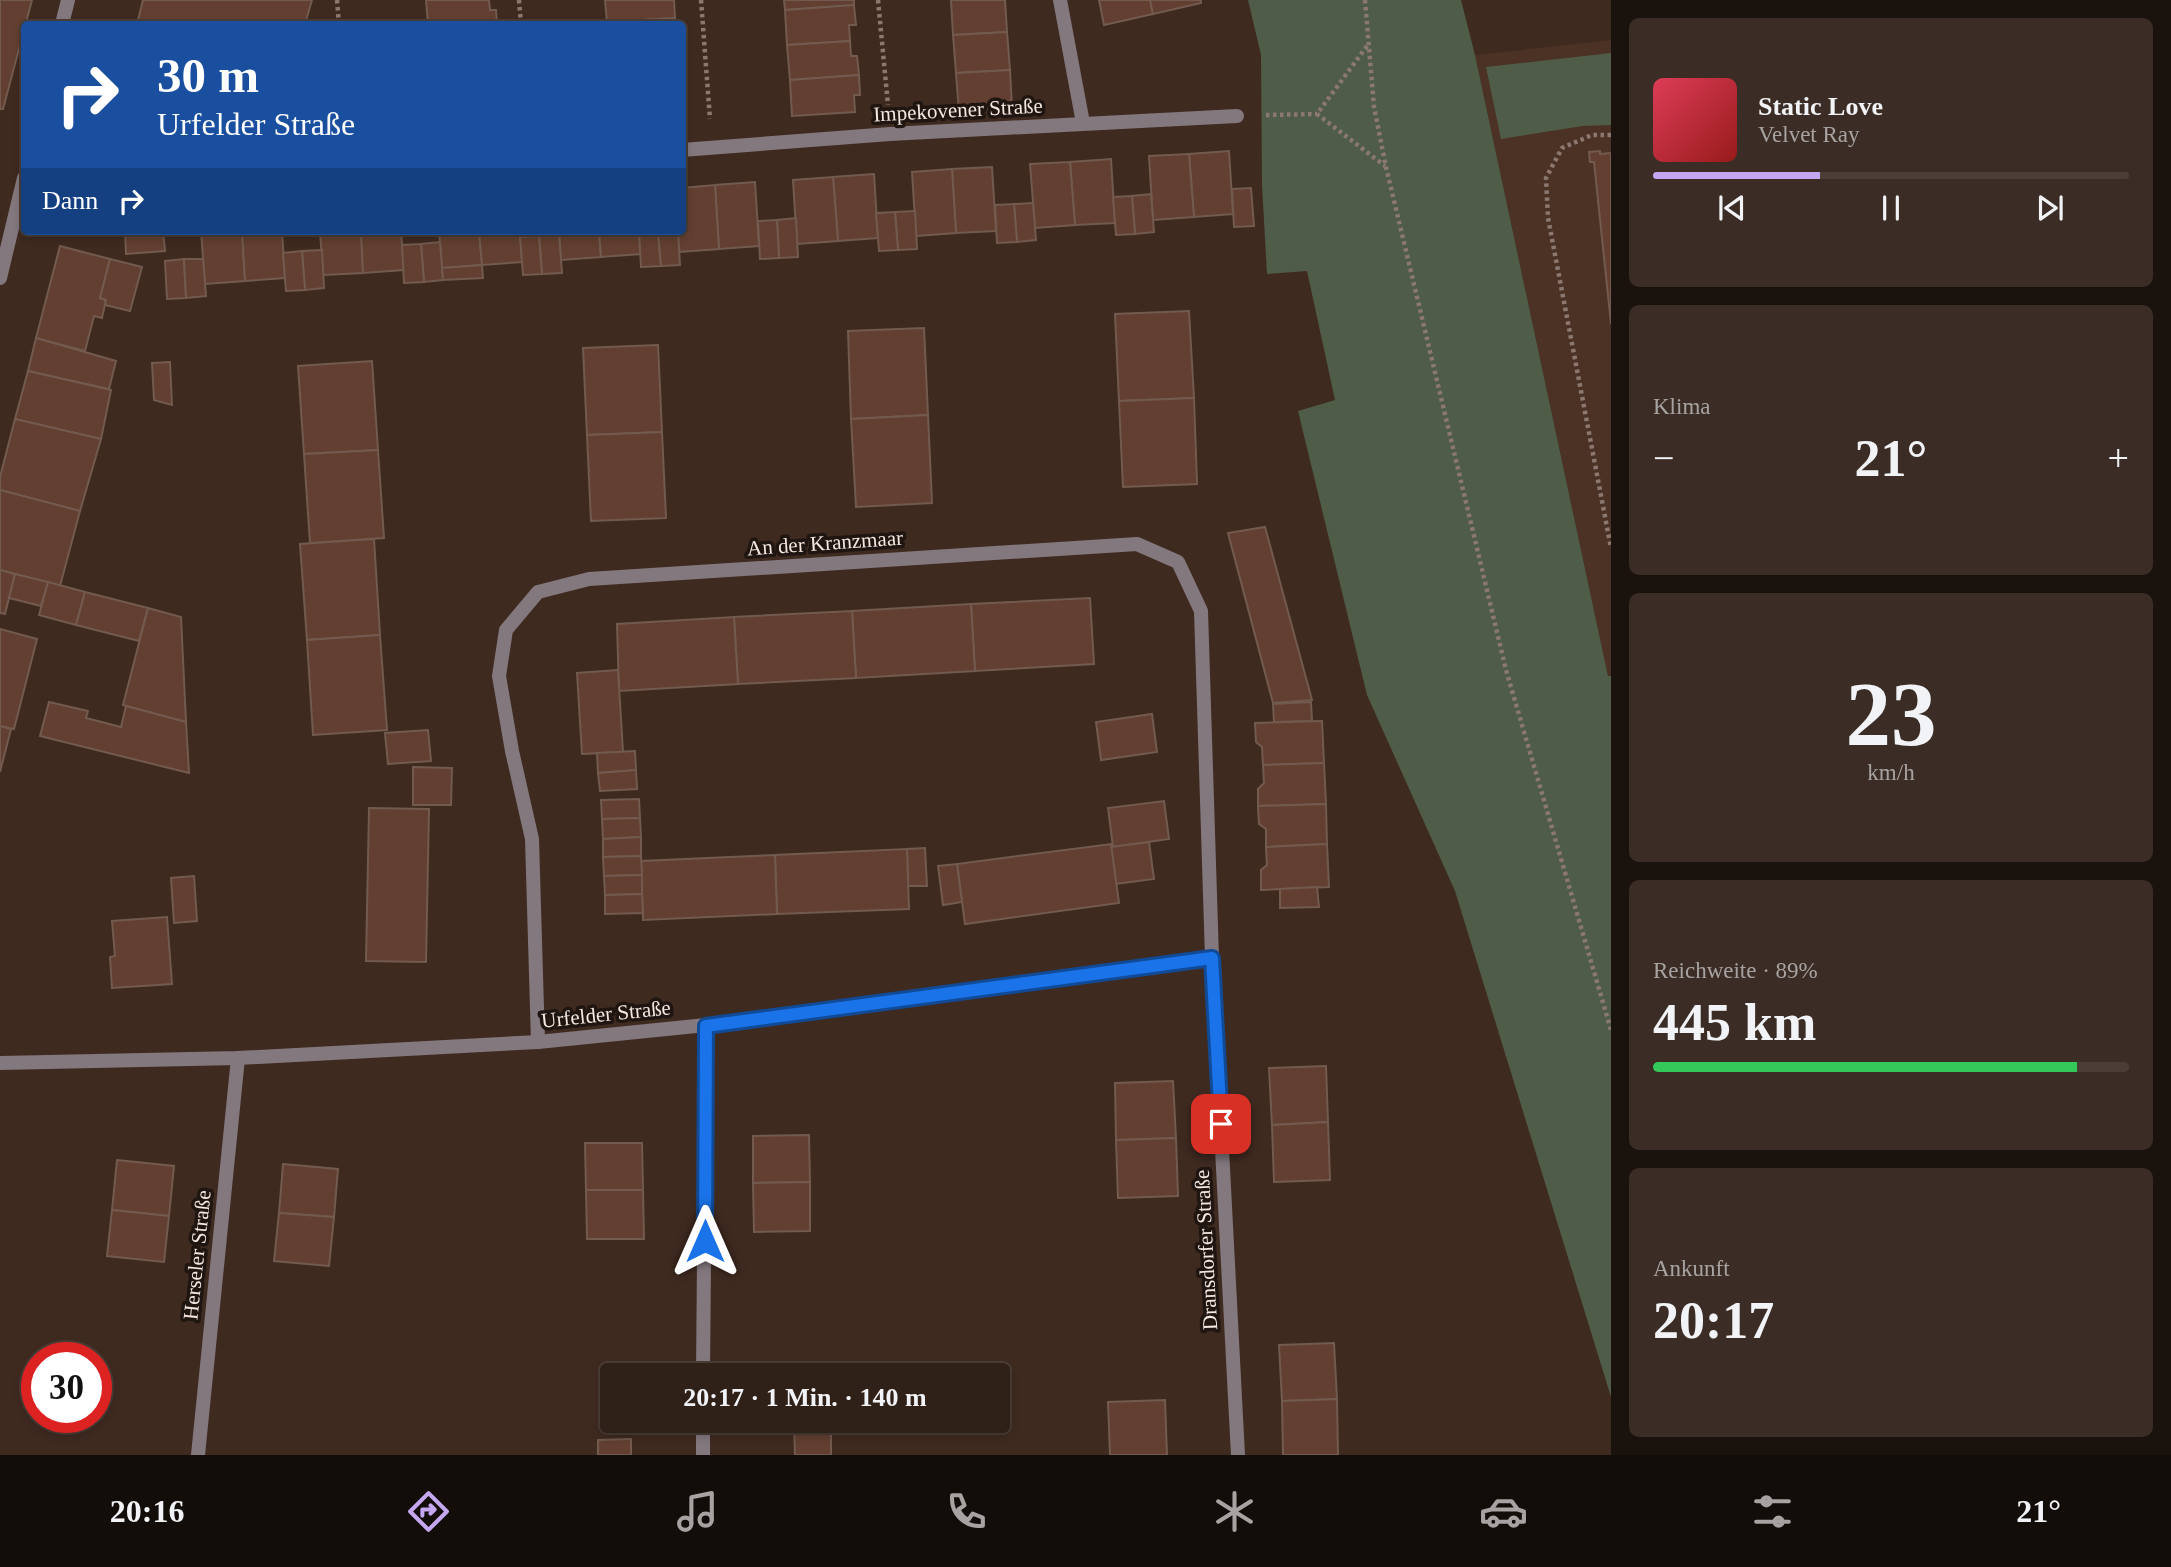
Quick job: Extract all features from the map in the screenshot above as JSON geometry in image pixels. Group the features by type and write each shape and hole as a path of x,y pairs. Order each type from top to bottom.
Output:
{"street":[{"path":"63,21 68,0"},
{"path":"1060,0 1083,123"},
{"name":"Impekovener Straße","path":"686,150 890,134 1237,116"},
{"path":"0,278 21,190"},
{"name":"An der Kranzmaar","path":"538,1042 532,839 512,751 499,676 506,629 538,592 589,579 1137,544 1178,562 1201,611 1212,958"},
{"name":"Urfelder Straße","path":"0,1063 238,1058 538,1042 706,1026 1212,958"},
{"name":"Dransdorfer Straße","path":"1212,958 1238,1455"},
{"path":"704,1363 706,1026"},
{"name":"Herseler Straße","path":"198,1455 238,1058"},
{"path":"703,1433 703,1455"}],"path":[{"path":"337,0 339,21"},
{"path":"519,0 521,21"},
{"path":"701,0 712,148"},
{"path":"878,0 890,134"},
{"path":"1365,0 1374,107 1386,167 1506,670 1611,1030"},
{"path":"1318,114 1367,45"},
{"path":"1254,115 1318,114 1386,167"},
{"path":"1611,135 1592,135 1562,148 1546,178 1548,218 1611,548"}],"shaded area":[{"path":"1611,40 1611,676 1608,676 1475,55"}],"green space":[{"path":"1248,0 1461,0 1608,676 1611,676 1611,1397 1455,891 1367,695 1298,411 1335,400 1307,271 1267,274 1262,185 1261,55"},
{"path":"1611,53 1611,125 1583,126 1501,139 1486,67"}],"building":[{"path":"0,0 32,0 26,21 21,21 21,41 3,109 0,109"},
{"path":"143,0 312,0 306,21 138,21"},
{"path":"426,0 489,0 490,10 496,10 497,21 428,21"},
{"path":"605,0 674,0 675,18 607,21"},
{"path":"784,0 854,0 854,5 785,10"},
{"path":"951,0 1005,0 1007,32 953,35"},
{"path":"1099,0 1150,0 1153,14 1104,25"},
{"path":"1150,0 1201,0 1201,3 1153,14"},
{"path":"854,5 856,25 849,25 850,41 787,45 785,10"},
{"path":"675,18 676,21 624,21"},
{"path":"1007,32 1010,70 956,73 953,35"},
{"path":"850,41 851,56 857,56 859,75 790,80 787,45"},
{"path":"1010,70 1012,108 959,112 956,73"},
{"path":"859,75 860,95 854,95 855,112 792,116 790,80"},
{"path":"1229,151 1233,214 1194,217 1189,154"},
{"path":"1600,151 1600,154 1611,153 1611,324 1594,162 1590,162 1589,152"},
{"path":"1189,154 1194,217 1153,220 1149,156"},
{"path":"1111,159 1115,223 1075,225 1070,162"},
{"path":"1070,162 1075,225 1035,228 1030,164"},
{"path":"992,167 996,231 956,233 952,169"},
{"path":"952,169 956,233 916,236 912,172"},
{"path":"874,174 878,238 838,241 833,177"},
{"path":"833,177 838,241 797,244 793,180"},
{"path":"755,182 759,246 719,249 715,185"},
{"path":"715,185 719,249 679,252 678,235 686,235 686,188"},
{"path":"1251,188 1254,226 1234,227 1232,189"},
{"path":"1151,194 1154,232 1135,234 1132,196"},
{"path":"1132,196 1135,234 1116,235 1113,197"},
{"path":"1033,203 1036,240 1017,242 1014,204"},
{"path":"1014,204 1017,242 997,243 995,205"},
{"path":"915,211 917,249 898,250 895,212"},
{"path":"895,212 898,250 879,251 876,213"},
{"path":"796,218 798,257 779,258 777,220"},
{"path":"777,220 779,258 760,259 758,221"},
{"path":"125,235 163,235 165,251 126,254"},
{"path":"201,235 242,235 245,281 205,284"},
{"path":"242,235 282,235 285,278 245,281"},
{"path":"320,235 361,235 363,273 323,275"},
{"path":"361,235 401,235 404,270 363,273"},
{"path":"439,235 479,235 482,265 442,268"},
{"path":"479,235 520,235 522,262 482,265"},
{"path":"559,235 599,235 601,257 561,260"},
{"path":"559,235 562,273 542,274 539,236"},
{"path":"599,235 639,235 641,254 601,257"},
{"path":"639,235 658,235 661,266 641,267"},
{"path":"658,235 678,235 680,265 661,266"},
{"path":"539,236 542,274 523,275 520,237"},
{"path":"440,242 443,280 424,282 421,244"},
{"path":"421,244 424,282 404,283 402,245"},
{"path":"60,246 110,259 100,298 106,300 102,318 94,316 85,351 36,338"},
{"path":"322,250 324,288 305,290 302,251"},
{"path":"302,251 305,290 286,291 283,253"},
{"path":"110,259 142,267 130,311 105,305 106,300 100,298"},
{"path":"184,259 186,298 167,299 165,261"},
{"path":"184,259 203,259 206,296 186,298"},
{"path":"482,265 483,278 443,280 442,268"},
{"path":"1189,311 1194,398 1119,401 1115,314"},
{"path":"924,328 928,415 851,419 848,331"},
{"path":"36,338 116,361 109,389 28,371"},
{"path":"658,345 662,432 587,435 583,348"},
{"path":"372,361 378,450 304,454 298,366"},
{"path":"170,362 172,405 154,400 152,363"},
{"path":"28,371 111,390 101,439 15,419"},
{"path":"1194,398 1197,484 1123,487 1119,401"},
{"path":"928,415 932,503 856,507 851,419"},
{"path":"15,419 101,439 80,511 0,490 0,477"},
{"path":"662,432 666,518 591,521 587,435"},
{"path":"378,450 384,538 310,543 304,454"},
{"path":"0,490 80,511 60,586 0,570"},
{"path":"1265,527 1312,700 1273,703 1228,533"},
{"path":"374,539 380,635 307,640 300,544"},
{"path":"0,570 15,574 5,614 0,613"},
{"path":"15,574 48,582 41,606 9,598"},
{"path":"48,582 85,592 76,625 39,615"},
{"path":"85,592 148,608 139,641 76,625"},
{"path":"1090,598 1094,664 975,671 971,604"},
{"path":"971,604 975,671 856,678 852,611"},
{"path":"148,608 181,617 186,722 123,705"},
{"path":"852,611 856,678 738,684 734,617"},
{"path":"734,617 738,684 619,691 617,624"},
{"path":"0,629 37,639 14,729 0,726"},
{"path":"380,635 387,730 313,735 307,640"},
{"path":"618,670 623,752 582,754 577,673"},
{"path":"49,702 88,711 86,718 121,727 126,706 186,722 189,773 40,736"},
{"path":"1311,702 1312,721 1274,722 1273,704"},
{"path":"1152,714 1157,752 1101,760 1096,722"},
{"path":"1322,721 1324,763 1263,765 1262,747 1256,742 1255,723"},
{"path":"0,726 11,729 0,772"},
{"path":"428,730 431,761 388,764 385,733"},
{"path":"635,751 636,770 598,773 597,753"},
{"path":"1324,763 1326,804 1258,806 1258,789 1264,783 1263,765"},
{"path":"413,767 452,768 451,805 413,805"},
{"path":"636,770 637,789 600,791 598,773"},
{"path":"639,799 640,818 602,819 601,800"},
{"path":"1164,801 1169,839 1113,847 1108,808"},
{"path":"1326,804 1327,844 1266,847 1266,829 1259,824 1258,806"},
{"path":"369,808 429,809 426,962 366,961"},
{"path":"640,818 641,837 603,839 602,819"},
{"path":"641,837 641,856 603,857 603,839"},
{"path":"1149,842 1154,879 1116,884 1111,847"},
{"path":"1111,844 1119,903 965,924 957,864"},
{"path":"1327,844 1329,887 1261,890 1261,870 1267,865 1266,847"},
{"path":"925,848 927,886 908,886 907,849"},
{"path":"907,849 909,909 777,914 775,855"},
{"path":"775,855 777,914 643,920 641,861"},
{"path":"641,856 642,875 604,876 603,857"},
{"path":"957,864 962,902 943,905 938,866"},
{"path":"642,875 642,894 605,895 604,876"},
{"path":"194,876 197,921 174,923 171,878"},
{"path":"1317,887 1319,907 1280,908 1280,889"},
{"path":"642,894 643,913 605,914 605,895"},
{"path":"167,917 172,984 112,988 110,957 115,956 112,921"},
{"path":"1326,1066 1328,1122 1272,1125 1269,1068"},
{"path":"1173,1081 1176,1138 1116,1140 1115,1083"},
{"path":"1328,1122 1330,1180 1274,1182 1272,1125"},
{"path":"809,1135 810,1182 753,1183 753,1136"},
{"path":"1176,1138 1178,1196 1118,1198 1116,1140"},
{"path":"585,1143 642,1143 643,1190 586,1190"},
{"path":"117,1160 174,1166 169,1216 112,1210"},
{"path":"283,1164 338,1169 334,1217 279,1213"},
{"path":"810,1182 810,1231 754,1232 753,1183"},
{"path":"586,1190 643,1190 644,1239 587,1239"},
{"path":"112,1210 169,1216 164,1262 107,1256"},
{"path":"279,1213 334,1217 329,1266 274,1261"},
{"path":"1334,1343 1337,1399 1282,1401 1279,1345"},
{"path":"1337,1399 1338,1455 1283,1455 1282,1401"},
{"path":"1165,1400 1167,1455 1110,1455 1108,1402"},
{"path":"794,1433 831,1433 831,1455 795,1455"},
{"path":"631,1439 631,1455 598,1455 598,1440"}],"route":[{"path":"705,1241 706,1026 1212,958 1221,1124"}]}
